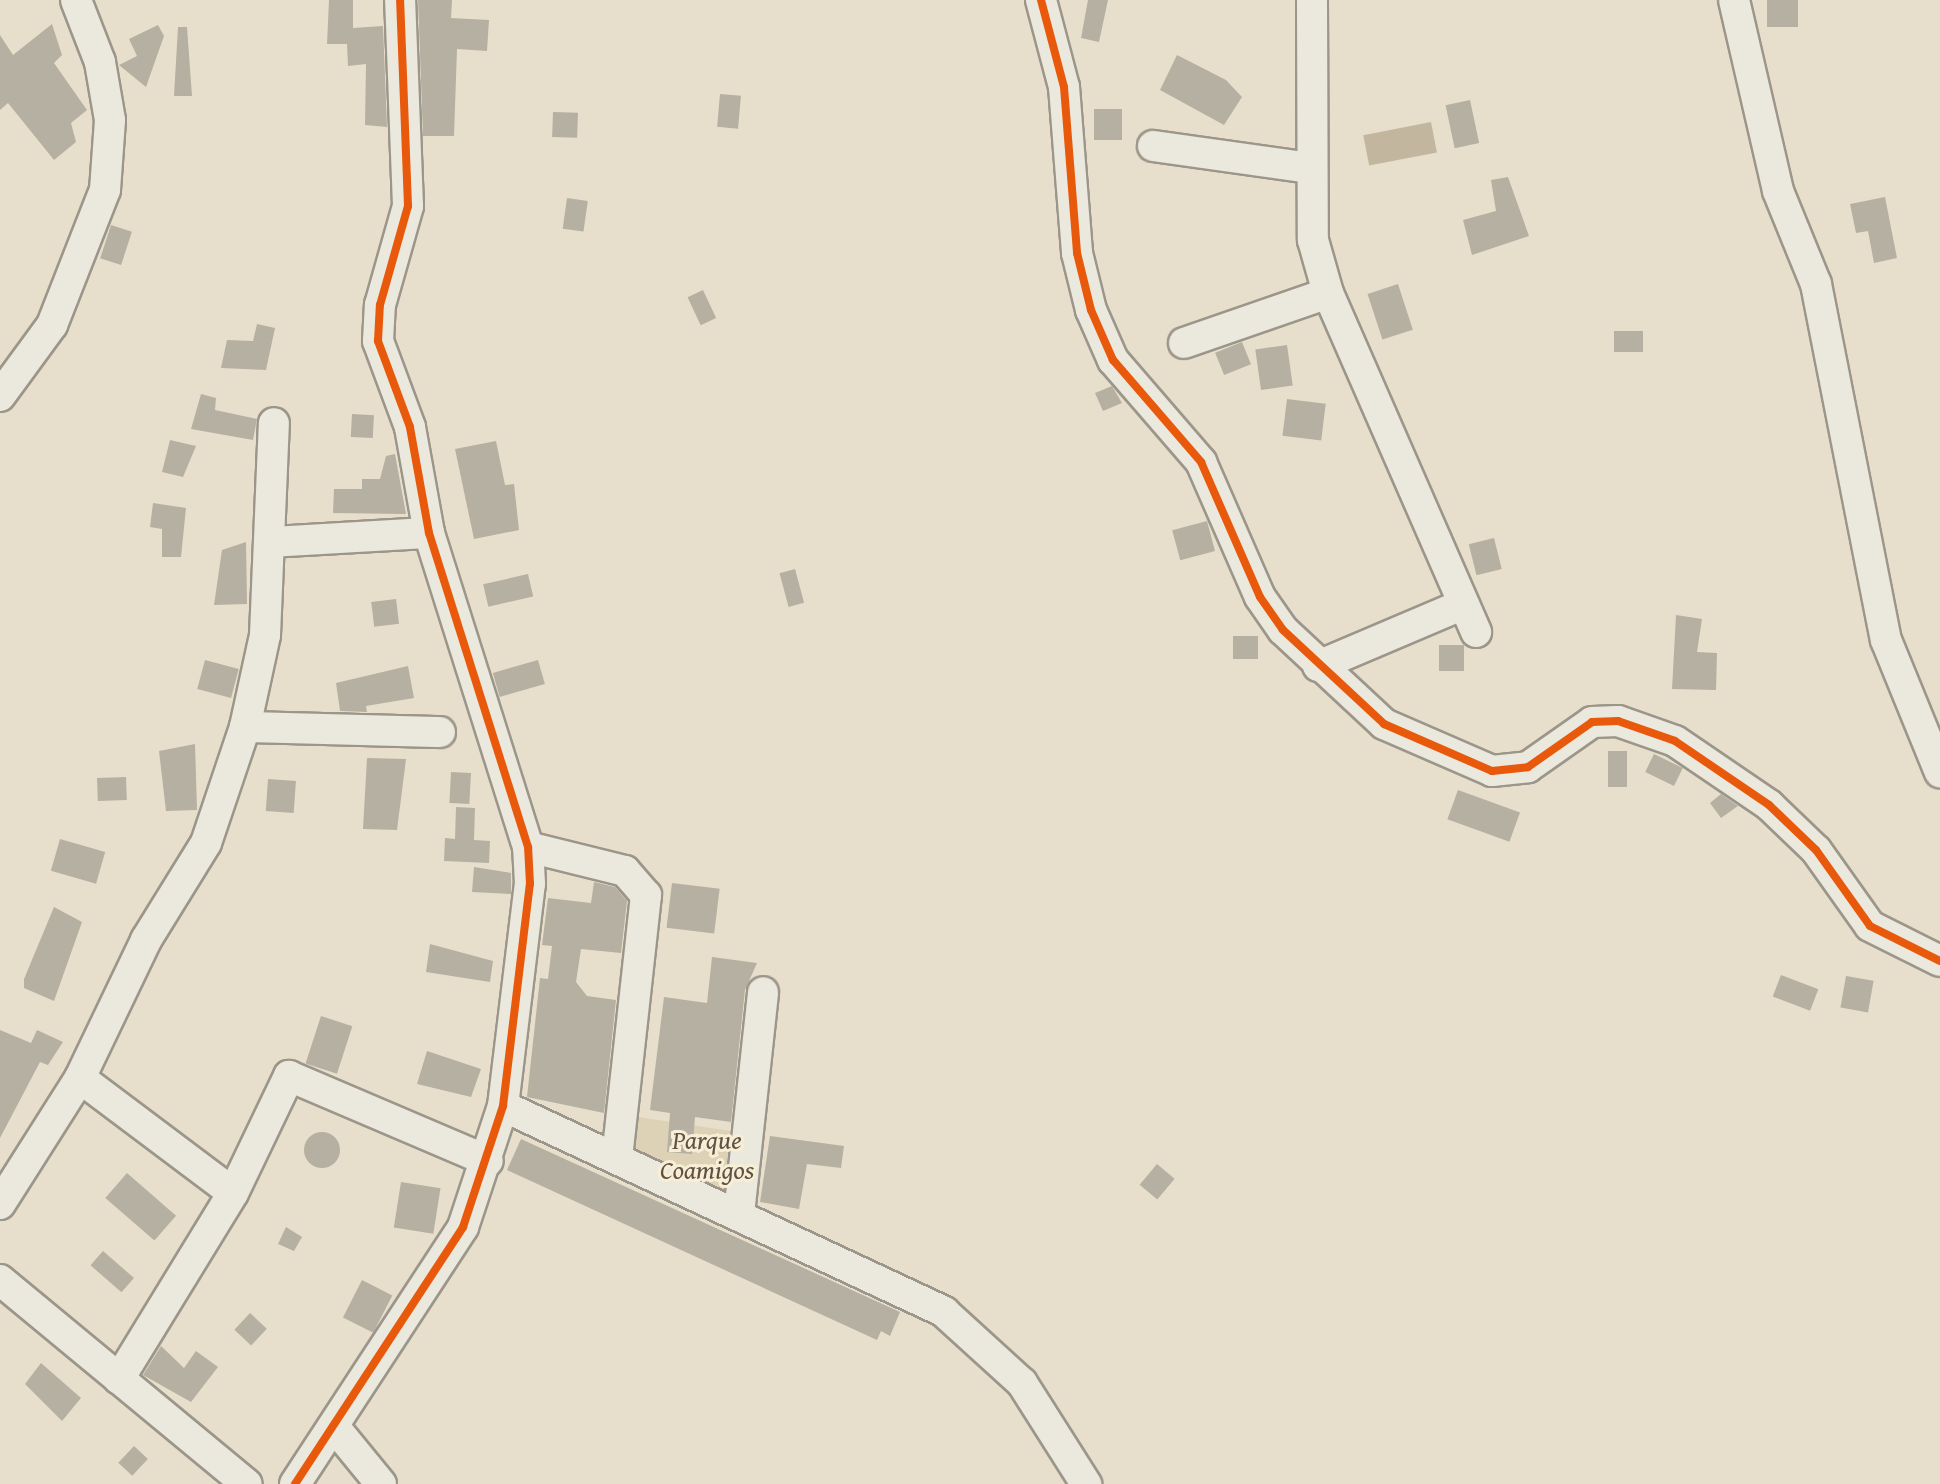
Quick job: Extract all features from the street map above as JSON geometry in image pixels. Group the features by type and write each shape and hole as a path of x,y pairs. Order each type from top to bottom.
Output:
{"street":[{"path":"0,396 52,325 105,190 110,120 100,62 76,0"},
{"path":"295,1484 336,1429 444,1263 488,1161 503,1106 528,847 429,533 413,436 378,341 380,305 408,206 400,0"},
{"path":"1041,0 1066,100 1077,253 1091,310 1113,360 1208,473 1260,597 1318,666 1414,742 1492,771 1528,767 1605,720 1675,741 1769,805 1816,850 1870,926 1940,961"},
{"path":"1312,0 1310,168 1313,240 1328,293 1469,619 1318,666"},
{"path":"1734,0 1778,191 1816,284 1886,640 1940,772"},
{"path":"1153,146 1310,168"},
{"path":"1184,343 1328,293"},
{"path":"0,1204 80,1078 146,940 206,843 245,727 265,635 274,423"},
{"path":"271,542 429,533"},
{"path":"245,727 440,732"},
{"path":"528,847 625,871 646,895 617,1156"},
{"path":"739,1214 763,992"},
{"path":"119,1379 233,1193 289,1076 488,1161"},
{"path":"80,1078 233,1193"},
{"path":"503,1106 617,1156 960,1323 1032,1395 1086,1484"},
{"path":"0,1280 247,1484"},
{"path":"336,1429 381,1484"}],"green space":[{"name":"Parque Coamigos","path":"638,1117 737,1132 732,1194 633,1153"}],"shaded area":[{"path":"1431,122 1437,152 1369,166 1363,135"}],"building":[{"path":"329,0 353,0 353,28 383,26 387,127 365,125 366,64 348,66 347,44 327,44"},
{"path":"418,0 452,0 451,18 489,20 487,51 457,49 454,136 423,136"},
{"path":"1088,0 1108,0 1099,42 1081,38"},
{"path":"1767,0 1798,0 1798,27 1767,27"},
{"path":"52,24 62,55 54,63 87,110 71,123 76,142 54,160 8,103 0,110 0,35 13,55"},
{"path":"158,25 164,36 146,87 119,65 137,56 129,39"},
{"path":"178,27 187,27 192,96 174,96"},
{"path":"1177,55 1226,80 1242,97 1224,125 1160,90"},
{"path":"720,94 741,96 738,129 717,127"},
{"path":"1470,100 1479,143 1455,148 1446,105"},
{"path":"1094,109 1122,109 1122,140 1094,140"},
{"path":"553,112 578,113 577,138 552,137"},
{"path":"1508,177 1529,236 1472,255 1463,220 1496,211 1491,180"},
{"path":"1885,197 1897,258 1874,263 1868,231 1856,233 1850,204"},
{"path":"567,198 588,201 583,232 563,229"},
{"path":"111,225 132,232 121,265 100,258"},
{"path":"1398,284 1413,330 1382,340 1368,294"},
{"path":"703,290 716,318 701,325 688,297"},
{"path":"257,324 275,328 266,370 221,368 227,340 253,341"},
{"path":"1614,331 1643,331 1643,352 1614,352"},
{"path":"1242,342 1251,364 1224,375 1215,353"},
{"path":"1287,345 1293,386 1261,390 1255,349"},
{"path":"1112,386 1122,403 1103,411 1095,393"},
{"path":"201,394 216,398 215,410 257,419 253,440 191,429"},
{"path":"1287,399 1326,404 1321,440 1282,436"},
{"path":"352,414 374,415 373,438 351,437"},
{"path":"170,440 196,446 183,477 162,472"},
{"path":"496,441 505,485 514,484 519,530 474,539 455,449"},
{"path":"395,454 406,514 333,513 334,489 362,489 362,479 380,479 386,456"},
{"path":"153,503 186,508 181,557 162,557 162,529 150,527"},
{"path":"1207,521 1215,551 1180,560 1172,530"},
{"path":"1494,538 1502,569 1477,575 1469,544"},
{"path":"246,542 247,604 214,605 222,550"},
{"path":"795,569 804,603 789,607 780,573"},
{"path":"528,574 533,596 488,607 483,584"},
{"path":"396,599 399,624 374,627 371,602"},
{"path":"1676,615 1702,619 1697,652 1717,653 1716,690 1672,689"},
{"path":"1233,636 1258,636 1258,659 1233,659"},
{"path":"1439,645 1464,645 1464,671 1439,671"},
{"path":"205,660 239,669 231,698 197,689"},
{"path":"538,660 545,684 500,697 493,673"},
{"path":"408,666 414,698 366,706 367,712 340,711 336,683"},
{"path":"195,744 197,810 166,811 159,751"},
{"path":"1608,751 1627,751 1627,787 1608,787"},
{"path":"1654,754 1683,768 1674,786 1645,772"},
{"path":"367,758 406,759 397,830 363,829"},
{"path":"451,772 471,773 469,804 449,803"},
{"path":"126,777 127,800 98,801 97,778"},
{"path":"268,779 296,781 294,813 266,811"},
{"path":"1458,790 1520,813 1509,842 1447,819"},
{"path":"1721,794 1738,806 1721,818 1710,803"},
{"path":"456,807 475,808 474,840 490,841 489,863 444,861 445,838 455,839"},
{"path":"60,839 105,852 96,884 51,871"},
{"path":"474,867 511,873 511,894 472,892"},
{"path":"594,882 615,887 627,901 621,953 581,949 576,982 587,996 616,1000 604,1113 527,1097 540,978 548,979 552,946 542,945 548,898 591,903"},
{"path":"672,883 720,889 714,934 667,928"},
{"path":"54,907 82,922 54,1001 24,988 24,979"},
{"path":"430,944 493,961 490,982 426,972"},
{"path":"712,957 757,963 745,990 731,1122 695,1117 692,1154 667,1152 670,1113 650,1110 664,997 707,1003"},
{"path":"1781,975 1818,989 1810,1011 1773,996"},
{"path":"1846,976 1874,981 1868,1012 1840,1008"},
{"path":"321,1016 352,1026 337,1074 306,1064"},
{"path":"0,1030 31,1043 37,1030 63,1042 48,1065 40,1062 0,1138"},
{"path":"427,1051 481,1069 471,1097 417,1084"},
{"path":"322,1132 335,1137 340,1150 335,1163 322,1168 309,1163 304,1150 309,1137"},
{"path":"770,1136 844,1146 841,1168 807,1164 799,1209 760,1202"},
{"path":"521,1139 900,1312 890,1336 881,1331 877,1340 507,1170"},
{"path":"1157,1164 1175,1179 1157,1199 1140,1185"},
{"path":"127,1173 176,1216 154,1241 105,1198"},
{"path":"401,1182 441,1188 433,1234 394,1227"},
{"path":"286,1227 302,1237 294,1251 278,1244"},
{"path":"103,1251 134,1278 121,1292 91,1265"},
{"path":"362,1280 392,1295 373,1333 343,1317"},
{"path":"250,1313 267,1329 251,1346 234,1330"},
{"path":"161,1346 184,1368 196,1351 218,1367 191,1402 143,1375"},
{"path":"41,1363 81,1398 62,1421 25,1384"},
{"path":"134,1446 148,1459 132,1476 118,1463"}],"cycle path":[{"path":"295,1484 463,1227 503,1106 530,884 528,847 429,533 410,427 378,341 380,305 408,206 400,0"},
{"path":"1041,0 1064,87 1077,253 1091,310 1113,360 1201,462 1260,597 1283,630 1384,724 1492,771 1528,767 1592,722 1618,721 1675,741 1769,805 1816,850 1870,926 1940,961"}]}
